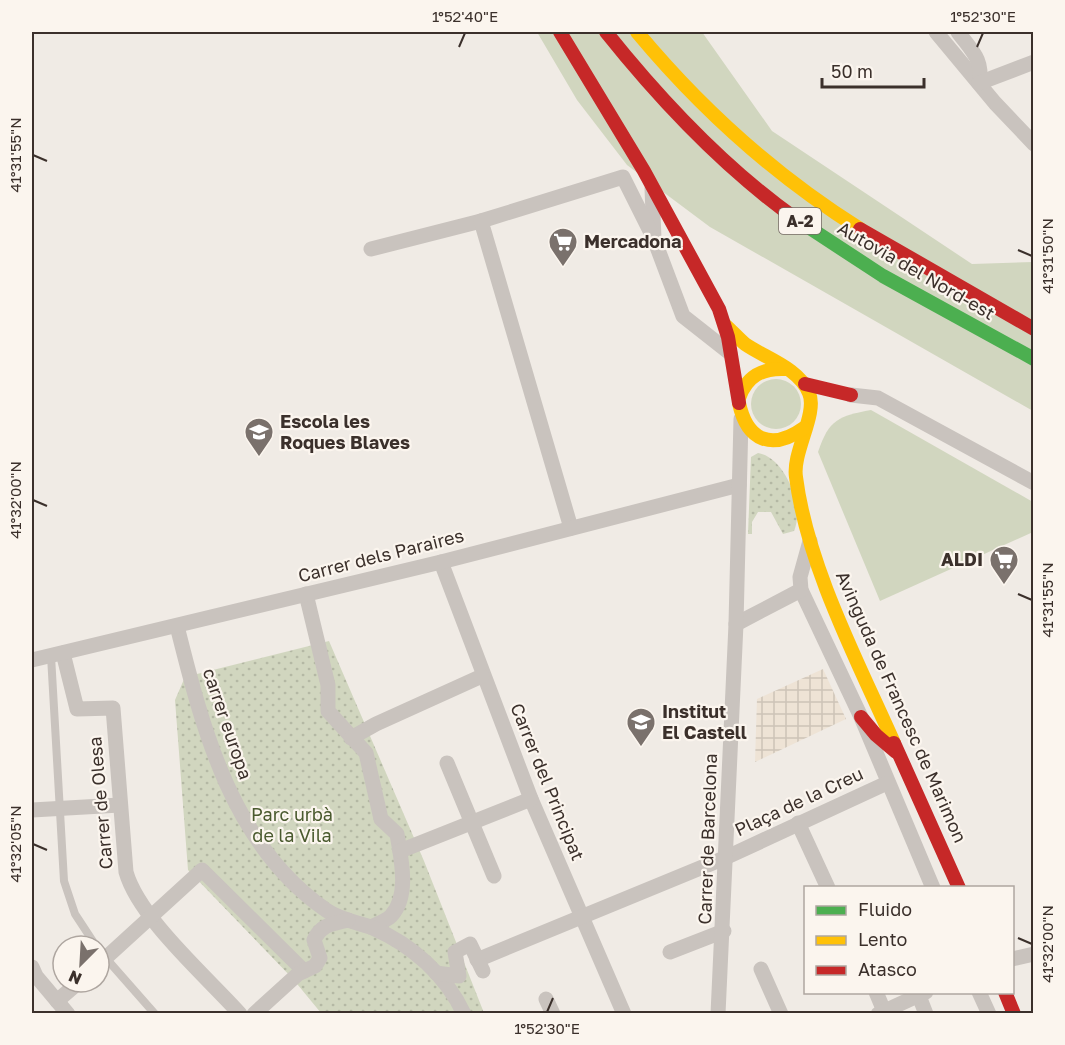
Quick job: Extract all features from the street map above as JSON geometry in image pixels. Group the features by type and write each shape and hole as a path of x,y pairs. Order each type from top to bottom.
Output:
{"main road":[{"path":"560,32 652,182 725,325 741,418 749,431 765,440 783,457 795,475"},
{"name":"Autovia del Nord-est","path":"606,32 648,84 695,133 727,164 765,194 862,263 1034,359"},
{"name":"Autovia del Nord-est","path":"637,32 694,96 782,176 884,245 1034,329"},
{"path":"725,325 744,343 805,384 851,395"},
{"path":"739,398 745,383 758,372 785,369"},
{"path":"795,475 816,416 805,384"},
{"path":"765,440 784,440 816,416 851,395"},
{"name":"Avinguda de Francesc de Marimon","path":"795,475 810,541 846,634 958,886"},
{"path":"861,717 876,735 902,756"},
{"path":"1005,994 1014,1014"}],"street":[{"path":"936,32 1034,144"},
{"path":"958,32 980,60 982,70 979,83"},
{"path":"979,83 1034,62"},
{"path":"371,249 481,221 623,177 654,239 683,316 730,353"},
{"path":"652,182 654,239"},
{"path":"481,221 571,528"},
{"path":"851,395 878,398 1034,483"},
{"name":"Carrer de Barcelona","path":"718,1014 724,931 736,624 741,418"},
{"name":"Carrer de Barcelona","path":"739,485 746,458 765,440"},
{"name":"Carrer dels Paraires","path":"32,660 441,562 739,485"},
{"name":"Avinguda de Francesc de Marimon","path":"801,591 800,577 810,541"},
{"name":"Carrer del Principat","path":"441,562 482,676 531,799 582,916 619,1012"},
{"path":"736,624 801,591 861,717 932,886"},
{"path":"306,594 328,685 328,711 366,753 381,819 397,834 402,889 397,906 390,916 370,927"},
{"name":"carrer europa","path":"177,626 203,723 227,789 274,863 327,911 370,927 414,951 436,973 464,1014"},
{"name":"Carrer de Olesa","path":"57,655 77,709 113,708 126,872 132,892 151,917 240,1014"},
{"path":"351,738 376,724 482,676"},
{"path":"447,763 494,876"},
{"name":"Plaça de la Creu","path":"436,973 459,976 455,952 470,944 480,966 582,916 727,857 887,783"},
{"path":"400,851 531,799"},
{"path":"32,810 120,805"},
{"path":"798,823 827,886"},
{"path":"111,946 151,917 202,870 310,968"},
{"path":"254,1014 320,958 314,940 324,926 348,920"},
{"path":"670,952 724,931"},
{"path":"1014,959 1034,954"},
{"path":"761,969 781,1014"},
{"path":"33,974 68,1014"},
{"path":"57,1001 65,994"},
{"path":"876,994 881,1012 923,994 926,1014"},
{"path":"979,994 989,1014"},
{"path":"546,999 553,1014"}],"lane":[{"path":"57,655 59,808 67,895 86,934"},
{"path":"111,966 155,1014"}],"green space":[{"path":"537,32 702,32 772,131 972,264 1033,262 1033,411 710,227 627,165 577,100"},
{"path":"776,379 794,386 801,404 794,422 776,429 758,422 751,404 758,386"},
{"path":"871,410 1033,502 1033,532 880,601 818,452 826,432 837,421 851,414"},
{"path":"758,453 777,464 790,484 797,509 794,531 783,534 771,512 758,512 752,522 752,534 748,534 751,457"},
{"name":"Parc urbà de la Vila","path":"329,641 424,861 484,1013 321,1013 293,979 188,870 175,700 185,677"}],"shaded area":[{"path":"823,669 846,719 755,762 757,699"}],"traffic: fast":[{"path":"796,219 883,276 1034,359"}],"traffic: slow":[{"path":"637,32 687,88 741,140 798,186 860,229"},
{"path":"725,325 745,344 790,370 804,384 809,393 810,411 796,467 802,510 822,578 894,743"},
{"path":"739,398 746,384 756,375 769,370 785,369"},
{"path":"739,403 748,426 762,438 781,439 804,428"}],"traffic: jam":[{"path":"560,32 644,171 719,309 728,337 739,403"},
{"path":"606,32 671,108 695,132 743,178 796,219"},
{"path":"860,229 1034,329"},
{"path":"805,384 851,395"},
{"path":"861,717 876,735 896,752"},
{"path":"894,743 958,886"},
{"path":"1006,994 1014,1014"}],"place":[{"name":"Mercadona","path":"563,268"},
{"name":"Escola les Roques Blaves","path":"259,458"},
{"name":"ALDI","path":"1004,586"},
{"name":"Institut El Castell","path":"641,748"}]}
